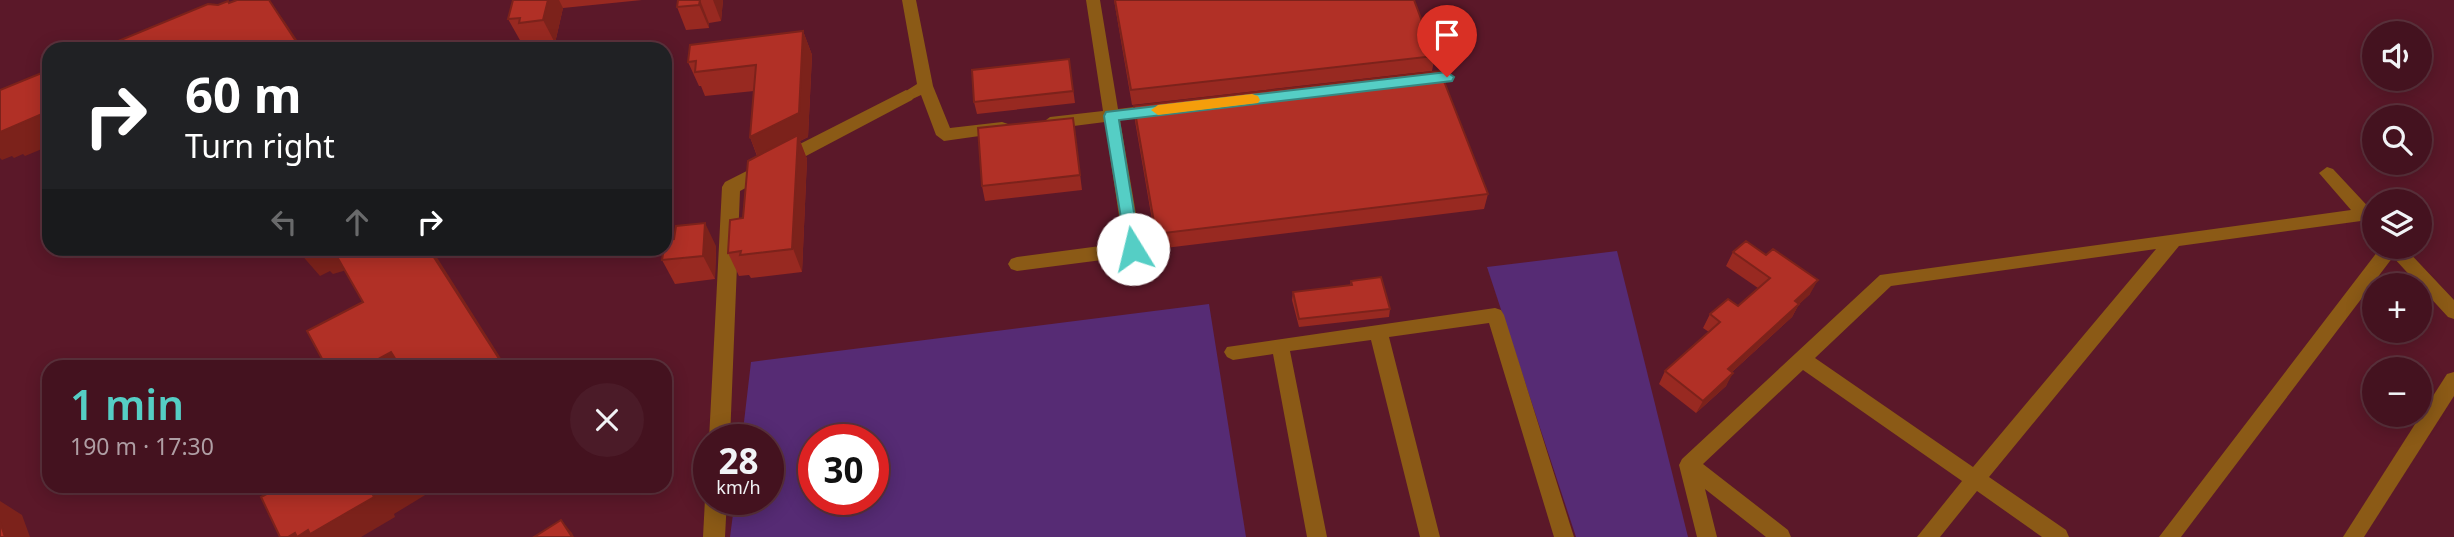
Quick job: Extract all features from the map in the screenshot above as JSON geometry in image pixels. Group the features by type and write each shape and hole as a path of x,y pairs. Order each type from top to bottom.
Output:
{"street":[{"path":"909,0 925,86 944,135 1178,108"},
{"path":"1017,264 1133,249 1093,0"},
{"path":"720,424 731,187 925,86"},
{"path":"2327,173 2362,211"},
{"path":"1689,465 1886,280 2174,240 2362,221"},
{"path":"1927,537 2174,240"},
{"path":"2169,537 2384,259"},
{"path":"2404,259 2454,312"},
{"path":"1233,352 1495,315 1564,537"},
{"path":"1378,331 1430,537"},
{"path":"1280,345 1317,537"},
{"path":"1802,359 2059,537"},
{"path":"2353,537 2454,380"},
{"path":"1689,465 1707,537"},
{"path":"1689,465 1781,537"},
{"path":"715,537 716,515"}],"shaded area":[{"path":"1617,251 1688,537 1576,537 1487,267"},
{"path":"1209,304 1246,537 730,537 733,515 784,515 784,424 744,424 751,362"}],"building":[{"path":"237,0 269,0 296,42 116,42 208,4"},
{"path":"513,0 548,0 543,20 519,23 520,18 508,19"},
{"path":"678,0 700,0 699,5 677,7"},
{"path":"1115,0 1414,0 1435,56 1131,90"},
{"path":"803,31 799,113 750,137 756,65 695,72 696,61 688,62 690,45"},
{"path":"1069,59 1073,91 974,102 972,70"},
{"path":"1440,71 1488,194 1156,234 1134,106"},
{"path":"42,73 42,114 0,132 0,90"},
{"path":"1073,118 1080,175 982,186 978,128"},
{"path":"798,135 792,249 740,255 741,251 728,253 730,220 743,218 748,161"},
{"path":"705,223 703,256 662,260 663,256 672,256 672,239 676,226"},
{"path":"1746,241 1766,255 1773,249 1818,280 1795,301 1799,304 1728,369 1733,373 1703,401 1665,371 1720,322 1710,314 1728,299 1738,306 1770,278 1733,252"},
{"path":"337,256 433,256 500,360 396,360 391,352 376,360 323,360 307,331 363,302"},
{"path":"1381,277 1390,309 1299,319 1293,292 1352,285 1351,281"},
{"path":"268,493 372,493 374,497 310,534 308,530 297,537 295,533 280,537 261,497"},
{"path":"561,520 572,537 534,537"},
{"path":"0,522 5,537 0,537"}],"slow traffic":[{"path":"1158,110 1252,100"}],"route":[{"path":"1133,249 1111,116 1447,77"}]}
